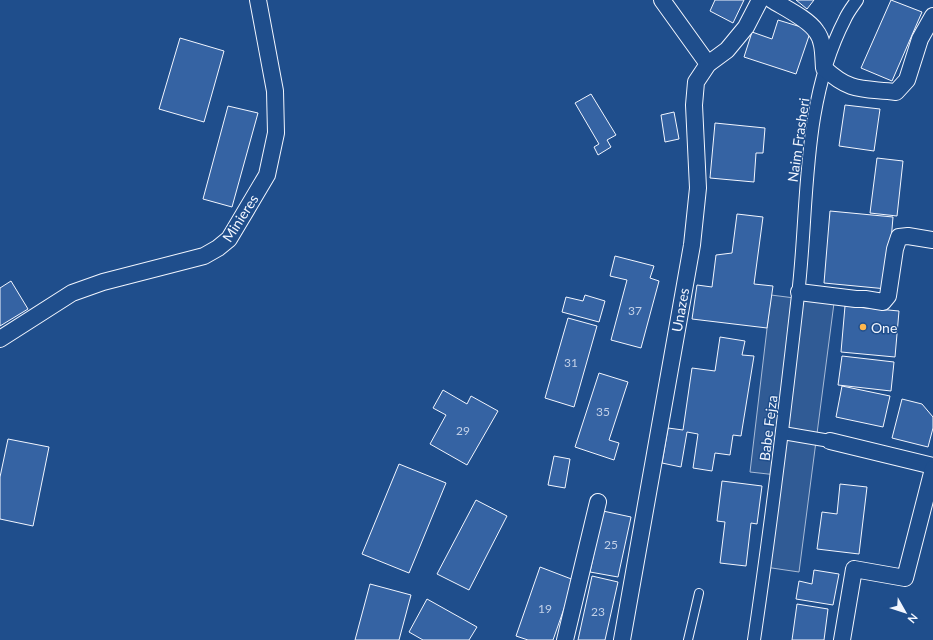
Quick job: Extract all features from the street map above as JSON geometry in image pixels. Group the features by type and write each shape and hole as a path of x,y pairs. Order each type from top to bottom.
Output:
{"street":[{"name":"Minieres","path":"0,339 72,293 102,282 204,256 218,248 229,239 267,175 276,133 275,91 258,0"},
{"path":"662,0 708,64"},
{"name":"Unazes","path":"622,640 692,246 698,188 694,105 696,82 708,64 727,50 746,27 760,0"},
{"path":"772,0 817,31 821,42 824,68 836,79 850,86 867,90 896,92 907,80 920,39 933,16"},
{"name":"Naim Frasheri","path":"799,292 810,138 824,68 845,19 857,0"},
{"path":"799,292 856,300 865,299 883,302 888,296 898,237 908,236 933,240"},
{"name":"Babe Fejza","path":"754,640 783,433 799,292"},
{"path":"783,433 830,441 933,466"},
{"path":"842,640 854,570 905,578 933,469"},
{"path":"565,640 598,502"}],"lane":[{"path":"688,640 699,593"}],"shaded area":[{"path":"771,295 834,303 799,572 765,567 777,475 750,472"}],"building":[{"path":"715,0 744,0 733,23 710,11"},
{"path":"796,0 814,0 807,9"},
{"path":"891,0 922,12 892,81 861,68"},
{"path":"778,20 811,30 796,74 744,57 752,32 772,39"},
{"path":"180,38 224,51 204,122 159,109"},
{"path":"591,94 616,135 607,140 611,147 598,155 594,147 599,144 575,103"},
{"path":"845,105 880,109 874,151 839,146"},
{"path":"228,106 258,113 232,207 203,199"},
{"path":"674,112 679,139 665,142 661,115"},
{"path":"715,123 765,128 763,153 756,153 754,182 710,178"},
{"path":"877,158 903,161 897,216 870,213"},
{"path":"830,211 893,217 887,289 824,283"},
{"path":"737,214 763,217 754,284 773,286 767,328 692,319 697,285 712,287 716,255 732,253"},
{"path":"615,256 654,266 650,278 659,281 641,348 611,340 627,280 610,276"},
{"path":"11,281 28,309 0,326 0,288"},
{"path":"585,295 605,301 599,322 562,312 566,297 583,301"},
{"path":"845,306 899,311 895,357 841,352"},
{"path":"568,318 597,326 574,407 545,398"},
{"path":"720,337 745,341 742,355 754,356 741,436 733,435 730,455 715,453 712,471 693,468 698,434 687,432 681,467 662,463 668,428 683,430 692,368 715,371"},
{"path":"842,356 894,362 891,391 838,385"},
{"path":"599,373 628,382 609,440 619,443 614,460 575,447"},
{"path":"842,386 890,396 883,427 836,417"},
{"path":"443,390 467,404 471,396 498,411 467,465 430,444 446,415 433,408"},
{"path":"902,399 922,404 933,417 933,428 928,447 892,438"},
{"path":"8,439 49,447 33,526 0,519 0,477"},
{"path":"554,456 570,459 565,488 548,485"},
{"path":"399,464 446,483 409,573 362,554"},
{"path":"722,481 762,486 757,524 751,523 746,566 720,563 725,522 717,521"},
{"path":"840,484 867,487 859,554 817,549 822,512 837,514"},
{"path":"476,500 507,516 469,590 437,574"},
{"path":"603,511 631,517 618,577 590,572"},
{"path":"540,567 574,580 553,640 528,640 516,636"},
{"path":"814,570 839,574 833,605 796,599 799,581 812,584"},
{"path":"592,576 618,582 605,640 578,640"},
{"path":"370,584 411,595 399,640 355,640"},
{"path":"427,599 477,627 469,640 423,640 409,632"},
{"path":"797,604 828,609 824,640 792,640"}],"place":[{"name":"One","path":"863,327"}]}
